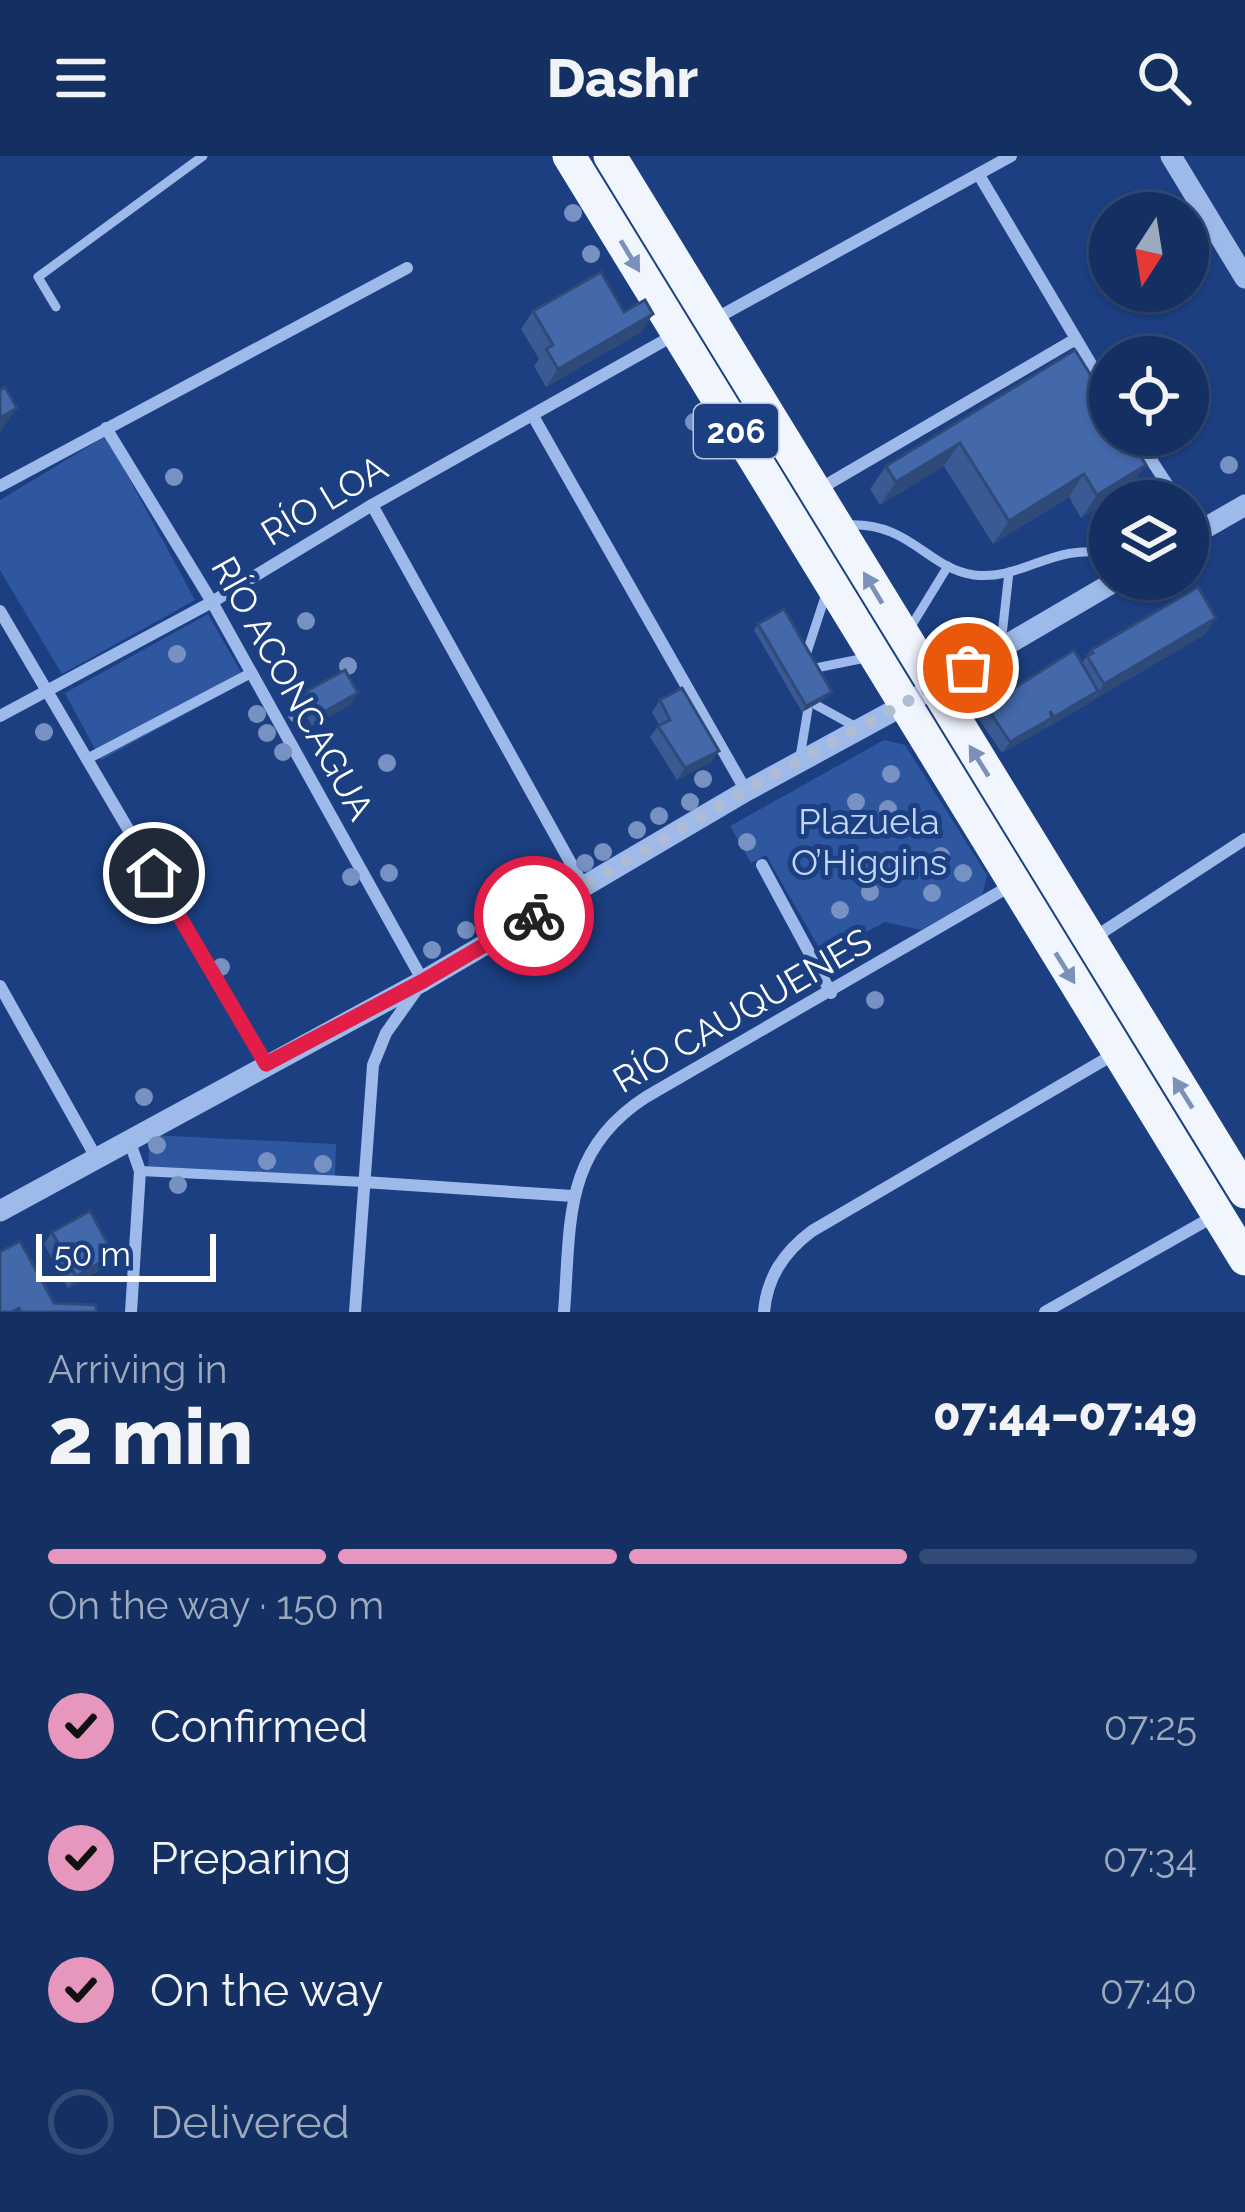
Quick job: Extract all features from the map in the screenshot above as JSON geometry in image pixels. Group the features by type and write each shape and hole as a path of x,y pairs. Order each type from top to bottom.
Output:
{"highway":[{"name":"206","path":"569,156 1245,1258"},
{"name":"206","path":"610,156 1245,1192"}],"street":[{"path":"712,320 1011,156"},
{"path":"1171,156 1245,278"},
{"path":"979,175 1089,363"},
{"path":"0,486 407,268"},
{"name":"RÍO LOA","path":"0,716 212,602 372,505 677,333"},
{"path":"815,492 1074,340"},
{"path":"533,416 746,790"},
{"name":"RÍO ACONCAGUA","path":"106,428 212,602 423,981"},
{"path":"372,505 584,887"},
{"path":"1209,521 1245,505"},
{"path":"0,1211 423,981 746,790 904,706 1089,597"},
{"path":"0,611 266,1064"},
{"path":"87,759 250,673"},
{"path":"1089,940 1245,839"},
{"path":"762,866 830,993"},
{"name":"RÍO CAUQUENES","path":"564,1312 574,1196 589,1153 628,1108 1013,884"},
{"path":"356,1312 373,1065 386,1033 423,981"},
{"path":"0,986 97,1159"},
{"path":"764,1312 766,1292 780,1263 812,1231 1118,1052"},
{"path":"129,1139 140,1171 130,1312"},
{"path":"140,1171 574,1196"},
{"path":"1046,1312 1217,1214"}],"lane":[{"path":"56,308 38,277 203,156"},
{"path":"835,525 893,532 948,566 978,575 1009,572 1062,553 1089,554"},
{"path":"904,639 948,566"},
{"path":"1001,649 1009,572"},
{"path":"829,583 808,664 874,657"},
{"path":"798,762 812,707 860,729"}],"green space":[{"path":"106,436 195,600 62,674 0,570 0,500"},
{"path":"208,614 246,681 101,760 65,693"},
{"name":"Plazuela O’Higgins","path":"884,740 905,745 987,875 982,897 921,930 885,922 823,955 766,855 751,863 730,826"},
{"path":"150,1135 336,1144 335,1176 148,1167"}],"building":[{"path":"601,272 624,312 645,300 653,314 558,369 546,349 553,345 533,311"},
{"path":"1075,350 1089,372 1089,456 1141,456 1146,465 1122,480 1089,482 1084,474 1009,521 960,443 896,482 886,466"},
{"path":"5,387 17,408 0,418 0,390"},
{"path":"1176,600 1206,600 1216,618 1104,684 1087,656"},
{"path":"784,609 832,692 806,706 758,624"},
{"path":"1074,650 1098,691 1054,717 1050,711 1052,718 1010,742 986,706"},
{"path":"345,670 358,693 320,714 307,691"},
{"path":"682,688 719,751 685,768 658,726 670,720 660,700"},
{"path":"90,1211 114,1255 76,1276 52,1232"},
{"path":"20,1241 54,1303 96,1305 96,1312 21,1312 19,1308 0,1312 0,1252"}],"way so far":[{"path":"534,916 746,790 968,668"}],"route":[{"path":"154,873 266,1064 534,916"}]}
